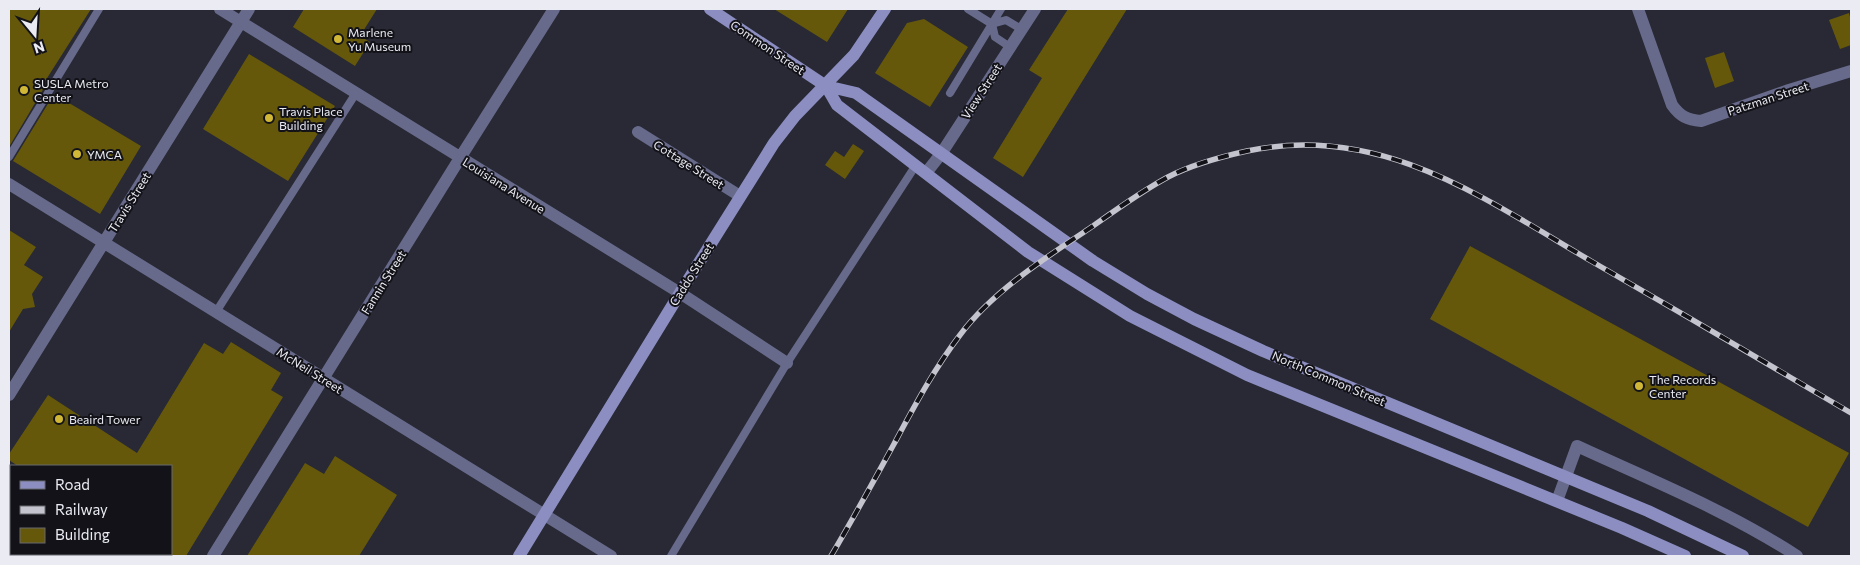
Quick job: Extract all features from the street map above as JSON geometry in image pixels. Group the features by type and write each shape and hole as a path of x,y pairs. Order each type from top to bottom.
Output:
{"main road":[{"name":"Common Street","path":"710,9 826,86 856,93 941,154"},
{"name":"Caddo Street","path":"519,556 740,196 785,128 854,55 885,9"},
{"name":"Common Street","path":"826,86 837,105 921,169"},
{"name":"North Common Street","path":"941,154 1093,261 1147,294 1194,319 1263,351 1648,511 1743,556"},
{"path":"921,169 1028,252 1130,316 1247,375 1557,501 1685,556"}],"street":[{"name":"Louisiana Avenue","path":"220,9 680,293 787,363"},
{"name":"Travis Street","path":"9,395 249,9"},
{"name":"Fannin Street","path":"213,556 554,9"},
{"name":"View Street","path":"921,169 941,154 1035,9"},
{"name":"Patzman Street","path":"1638,9 1672,104 1679,114 1690,120 1701,121 1851,71"},
{"name":"Cottage Street","path":"638,132 740,196"},
{"name":"McNeil Street","path":"9,184 611,556"},
{"path":"1557,501 1577,446 1700,503 1770,539 1797,556"}],"lane":[{"path":"9,157 99,9"},
{"path":"968,9 992,24 995,37 1010,48"},
{"path":"950,93 1001,9"},
{"path":"992,24 1006,20 1021,29"},
{"path":"216,312 356,93"},
{"path":"671,556 787,363 921,169"}],"building":[{"path":"9,9 91,9 42,86 44,88 9,147"},
{"name":"Marlene Yu Museum","path":"304,9 377,9 360,36 370,42 355,66 293,27"},
{"path":"774,9 848,9 827,42"},
{"path":"1068,9 1127,9 1023,177 993,158 1042,78 1029,70"},
{"path":"1849,13 1851,45 1840,49 1829,20"},
{"path":"924,19 968,47 930,107 875,73 907,23"},
{"path":"1724,52 1734,81 1715,88 1705,58"},
{"name":"Travis Place Building","path":"249,54 335,106 288,181 203,129"},
{"name":"YMCA","path":"54,94 141,146 100,214 13,161"},
{"path":"853,144 864,151 845,179 825,165 835,151 844,157"},
{"path":"9,230 36,247 24,265 43,277 32,294 35,307 23,309 9,332"},
{"name":"The Records Center","path":"1470,246 1849,453 1808,527 1430,319"},
{"path":"231,342 281,373 271,390 283,397 186,556 171,556 172,465 16,465 9,460 9,454 48,395 137,453 204,343 223,354"},
{"path":"335,456 397,495 359,556 247,556 305,463 324,474"}],"railway":[{"path":"831,556 933,375 960,335 988,304 1040,262 1158,182 1177,172 1217,158 1247,151 1295,145 1342,147 1386,157 1428,172 1510,213 1851,413"}],"place":[{"name":"Marlene Yu Museum","path":"338,39"},
{"name":"SUSLA Metro Center","path":"24,90"},
{"name":"Travis Place Building","path":"269,118"},
{"name":"YMCA","path":"77,154"},
{"name":"The Records Center","path":"1639,386"},
{"name":"Beaird Tower","path":"59,419"}]}
